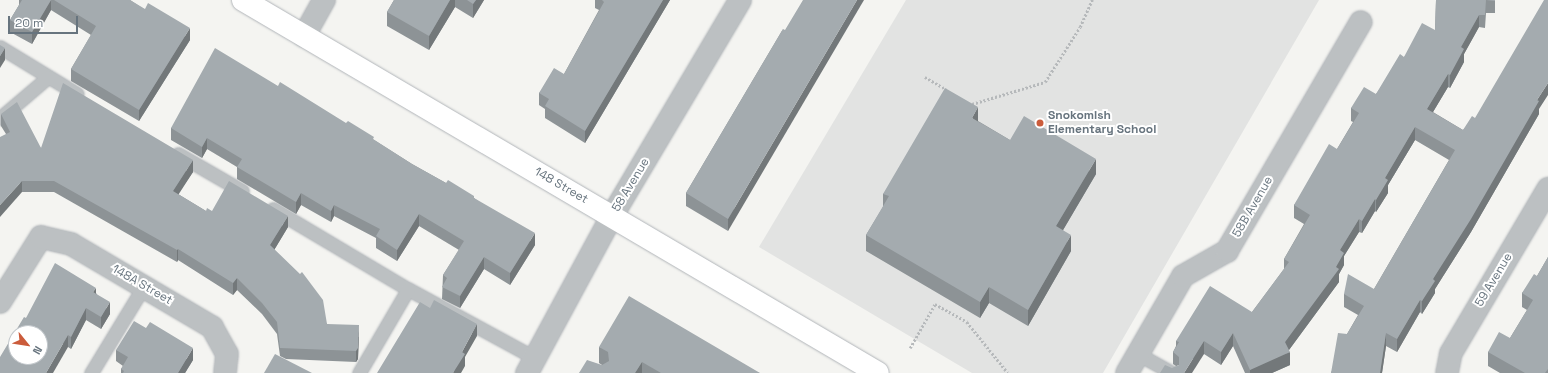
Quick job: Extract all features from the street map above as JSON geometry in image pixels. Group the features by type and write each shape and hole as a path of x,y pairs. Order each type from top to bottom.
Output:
{"main road":[{"name":"148 Street","path":"243,0 878,373"}],"street":[{"path":"304,36 324,0"},
{"name":"58 Avenue","path":"531,366 612,216 740,0"},
{"name":"58B Avenue","path":"1127,373 1183,276 1227,251 1361,22"},
{"name":"59 Avenue","path":"1447,373 1451,353 1548,189"},
{"name":"148A Street","path":"0,302 41,237 71,244 212,327 226,364"}],"lane":[{"path":"0,47 89,101"},
{"path":"0,118 48,77"},
{"path":"170,149 408,289 531,366"},
{"path":"91,373 144,286"},
{"path":"359,373 408,289"},
{"path":"1138,354 1172,373"}],"path":[{"path":"966,100 972,104 1045,82 1080,27 1092,0"},
{"path":"925,77 952,92"},
{"path":"910,348 935,304 967,322 1008,373"}],"shaded area":[{"name":"Snokomish Elementary School","path":"906,0 1319,0 1103,373 972,373 759,247"}],"building":[{"path":"22,0 51,0 32,32 10,20"},
{"path":"54,0 130,0 145,9 148,3 190,28 139,110 71,69 96,26"},
{"path":"394,0 450,0 429,36 387,12"},
{"path":"467,0 476,0 473,4"},
{"path":"602,0 663,0 585,131 545,106 549,99 539,93 554,68 564,74 604,2"},
{"path":"803,0 857,0 728,219 686,193 783,29 785,30"},
{"path":"1436,0 1486,0 1485,15 1479,15 1461,47 1464,49 1450,75 1448,74 1427,109 1463,130 1472,116 1475,118 1544,0 1548,0 1548,83 1471,219 1433,279 1435,281 1422,301 1420,300 1397,339 1386,333 1380,373 1331,373 1338,333 1347,334 1364,306 1344,294 1348,274 1374,289 1455,150 1415,127 1385,178 1388,180 1376,200 1375,199 1362,221 1359,219 1340,250 1344,253 1336,267 1339,269 1285,342 1290,352 1250,370 1233,333 1221,352 1204,341 1184,373 1160,373 1165,365 1172,368 1179,365 1179,357 1173,352 1179,342 1176,341 1210,286 1252,312 1289,262 1284,259 1310,215 1294,205 1329,144 1337,149 1359,113 1351,108 1364,87 1376,94 1400,54 1404,57 1422,23 1435,30"},
{"path":"0,45 5,48 0,56"},
{"path":"215,48 278,86 280,82 346,123 348,121 374,137 373,139 412,164 446,183 448,180 474,196 474,198 535,233 510,273 484,257 460,296 442,287 447,278 443,275 464,241 419,214 397,250 376,236 380,229 334,205 331,211 301,193 296,202 237,167 242,159 207,138 202,147 171,128"},
{"path":"63,83 193,160 173,191 206,211 207,208 212,211 229,181 288,216 270,245 300,274 302,272 323,300 327,324 359,325 358,348 356,351 280,348 277,322 262,303 237,278 233,283 178,249 177,250 54,181 22,181 0,205 0,137 10,132 1,114 17,102 41,148"},
{"path":"945,88 978,107 972,118 1010,140 1024,116 1096,159 1056,226 1071,235 1028,310 989,287 980,302 866,235 889,196 883,194"},
{"path":"1548,257 1548,369 1545,373 1525,373 1488,352 1499,332 1510,338 1533,300 1522,293 1534,274 1537,276"},
{"path":"55,263 96,288 93,292 110,302 101,317 86,308 71,337 68,335 46,373 0,373 0,357 8,344 8,365 48,365 48,325 19,325 24,317 26,318"},
{"path":"629,296 760,373 661,373 642,362 635,373 579,373 587,360 602,365 609,361 608,352 599,347"},
{"path":"434,300 477,324 462,352 465,354 453,373 377,373 420,302 430,308"},
{"path":"134,321 146,328 150,322 193,348 178,373 123,373 124,371 121,369 128,357 116,350"},
{"path":"275,354 312,373 264,373"}],"place":[{"name":"Snokomish Elementary School","path":"1040,123"}]}
